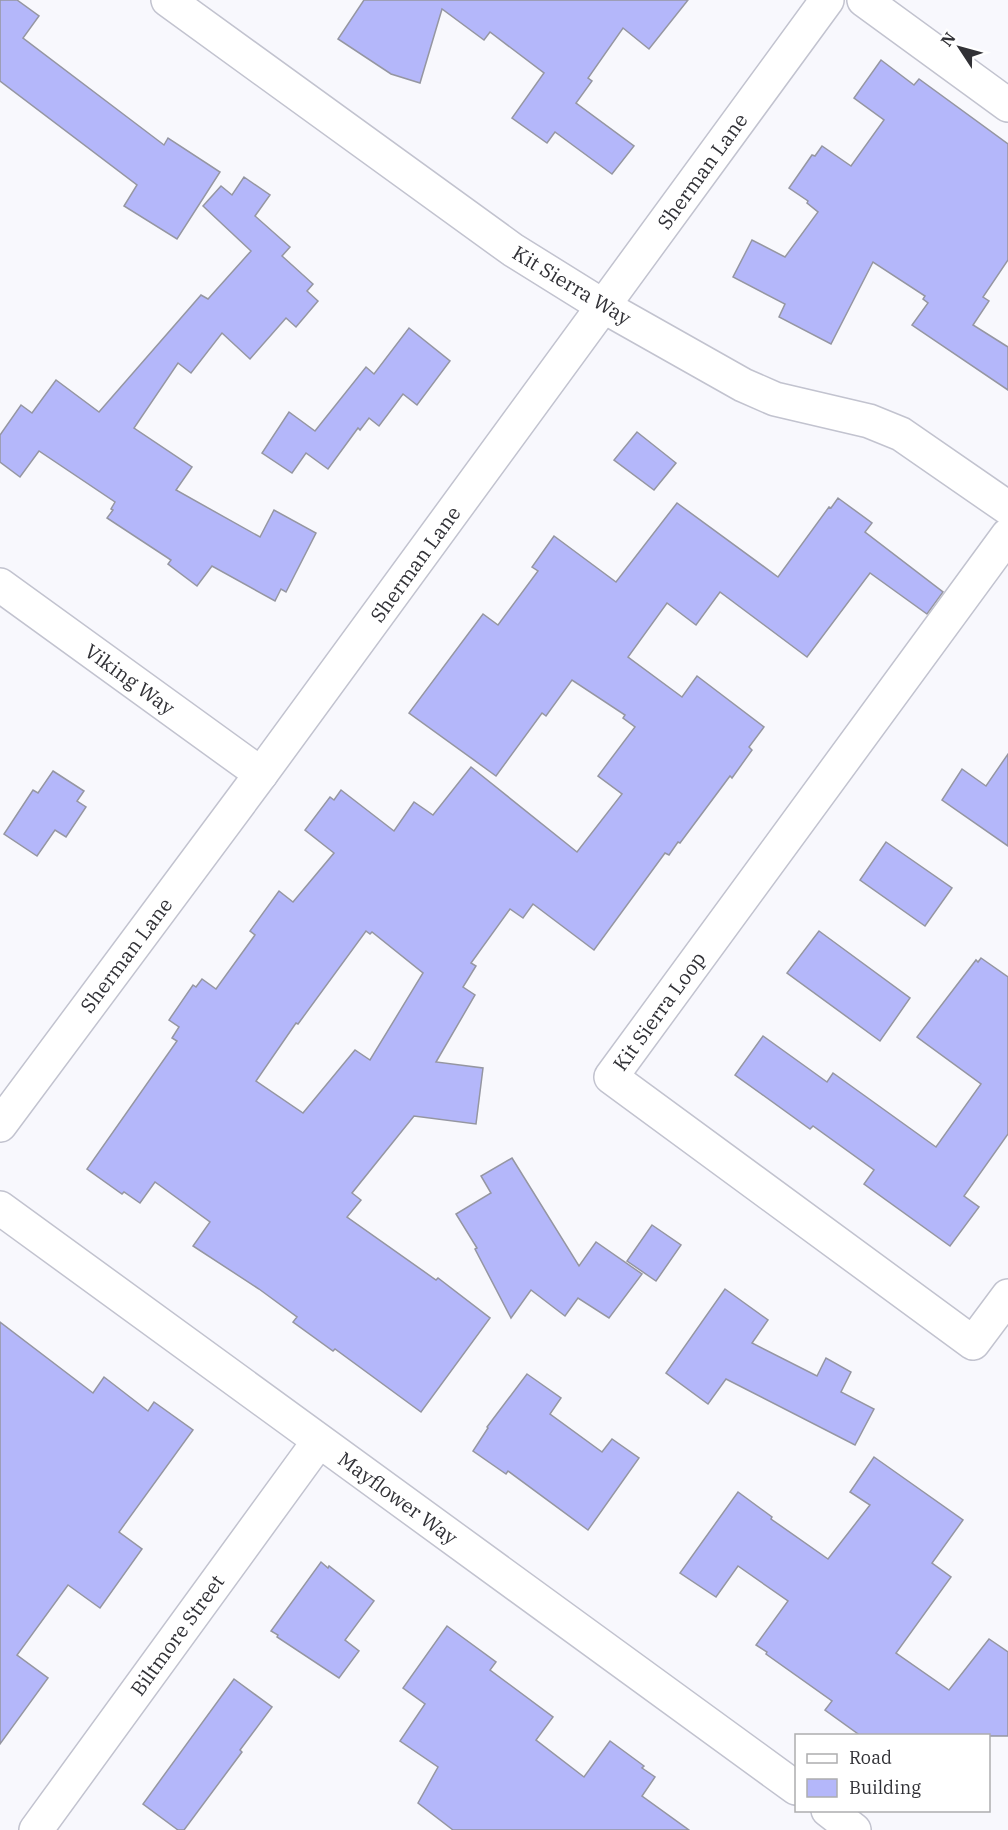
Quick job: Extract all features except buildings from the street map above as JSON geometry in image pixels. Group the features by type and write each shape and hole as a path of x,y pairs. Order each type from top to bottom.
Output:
{"street":[{"name":"Kit Sierra Way","path":"168,0 513,250 603,306 743,385 775,399 870,421 901,435 1008,508"},
{"name":"Sherman Lane","path":"0,1125 261,774 827,0"},
{"path":"864,0 1008,105"},
{"name":"Kit Sierra Loop","path":"1008,535 611,1077 973,1343 1008,1296"},
{"name":"Viking Way","path":"0,585 261,774"},
{"name":"Mayflower Way","path":"0,1208 795,1787"},
{"name":"Biltmore Street","path":"37,1829 319,1440"},
{"path":"831,1812 854,1830"}]}
